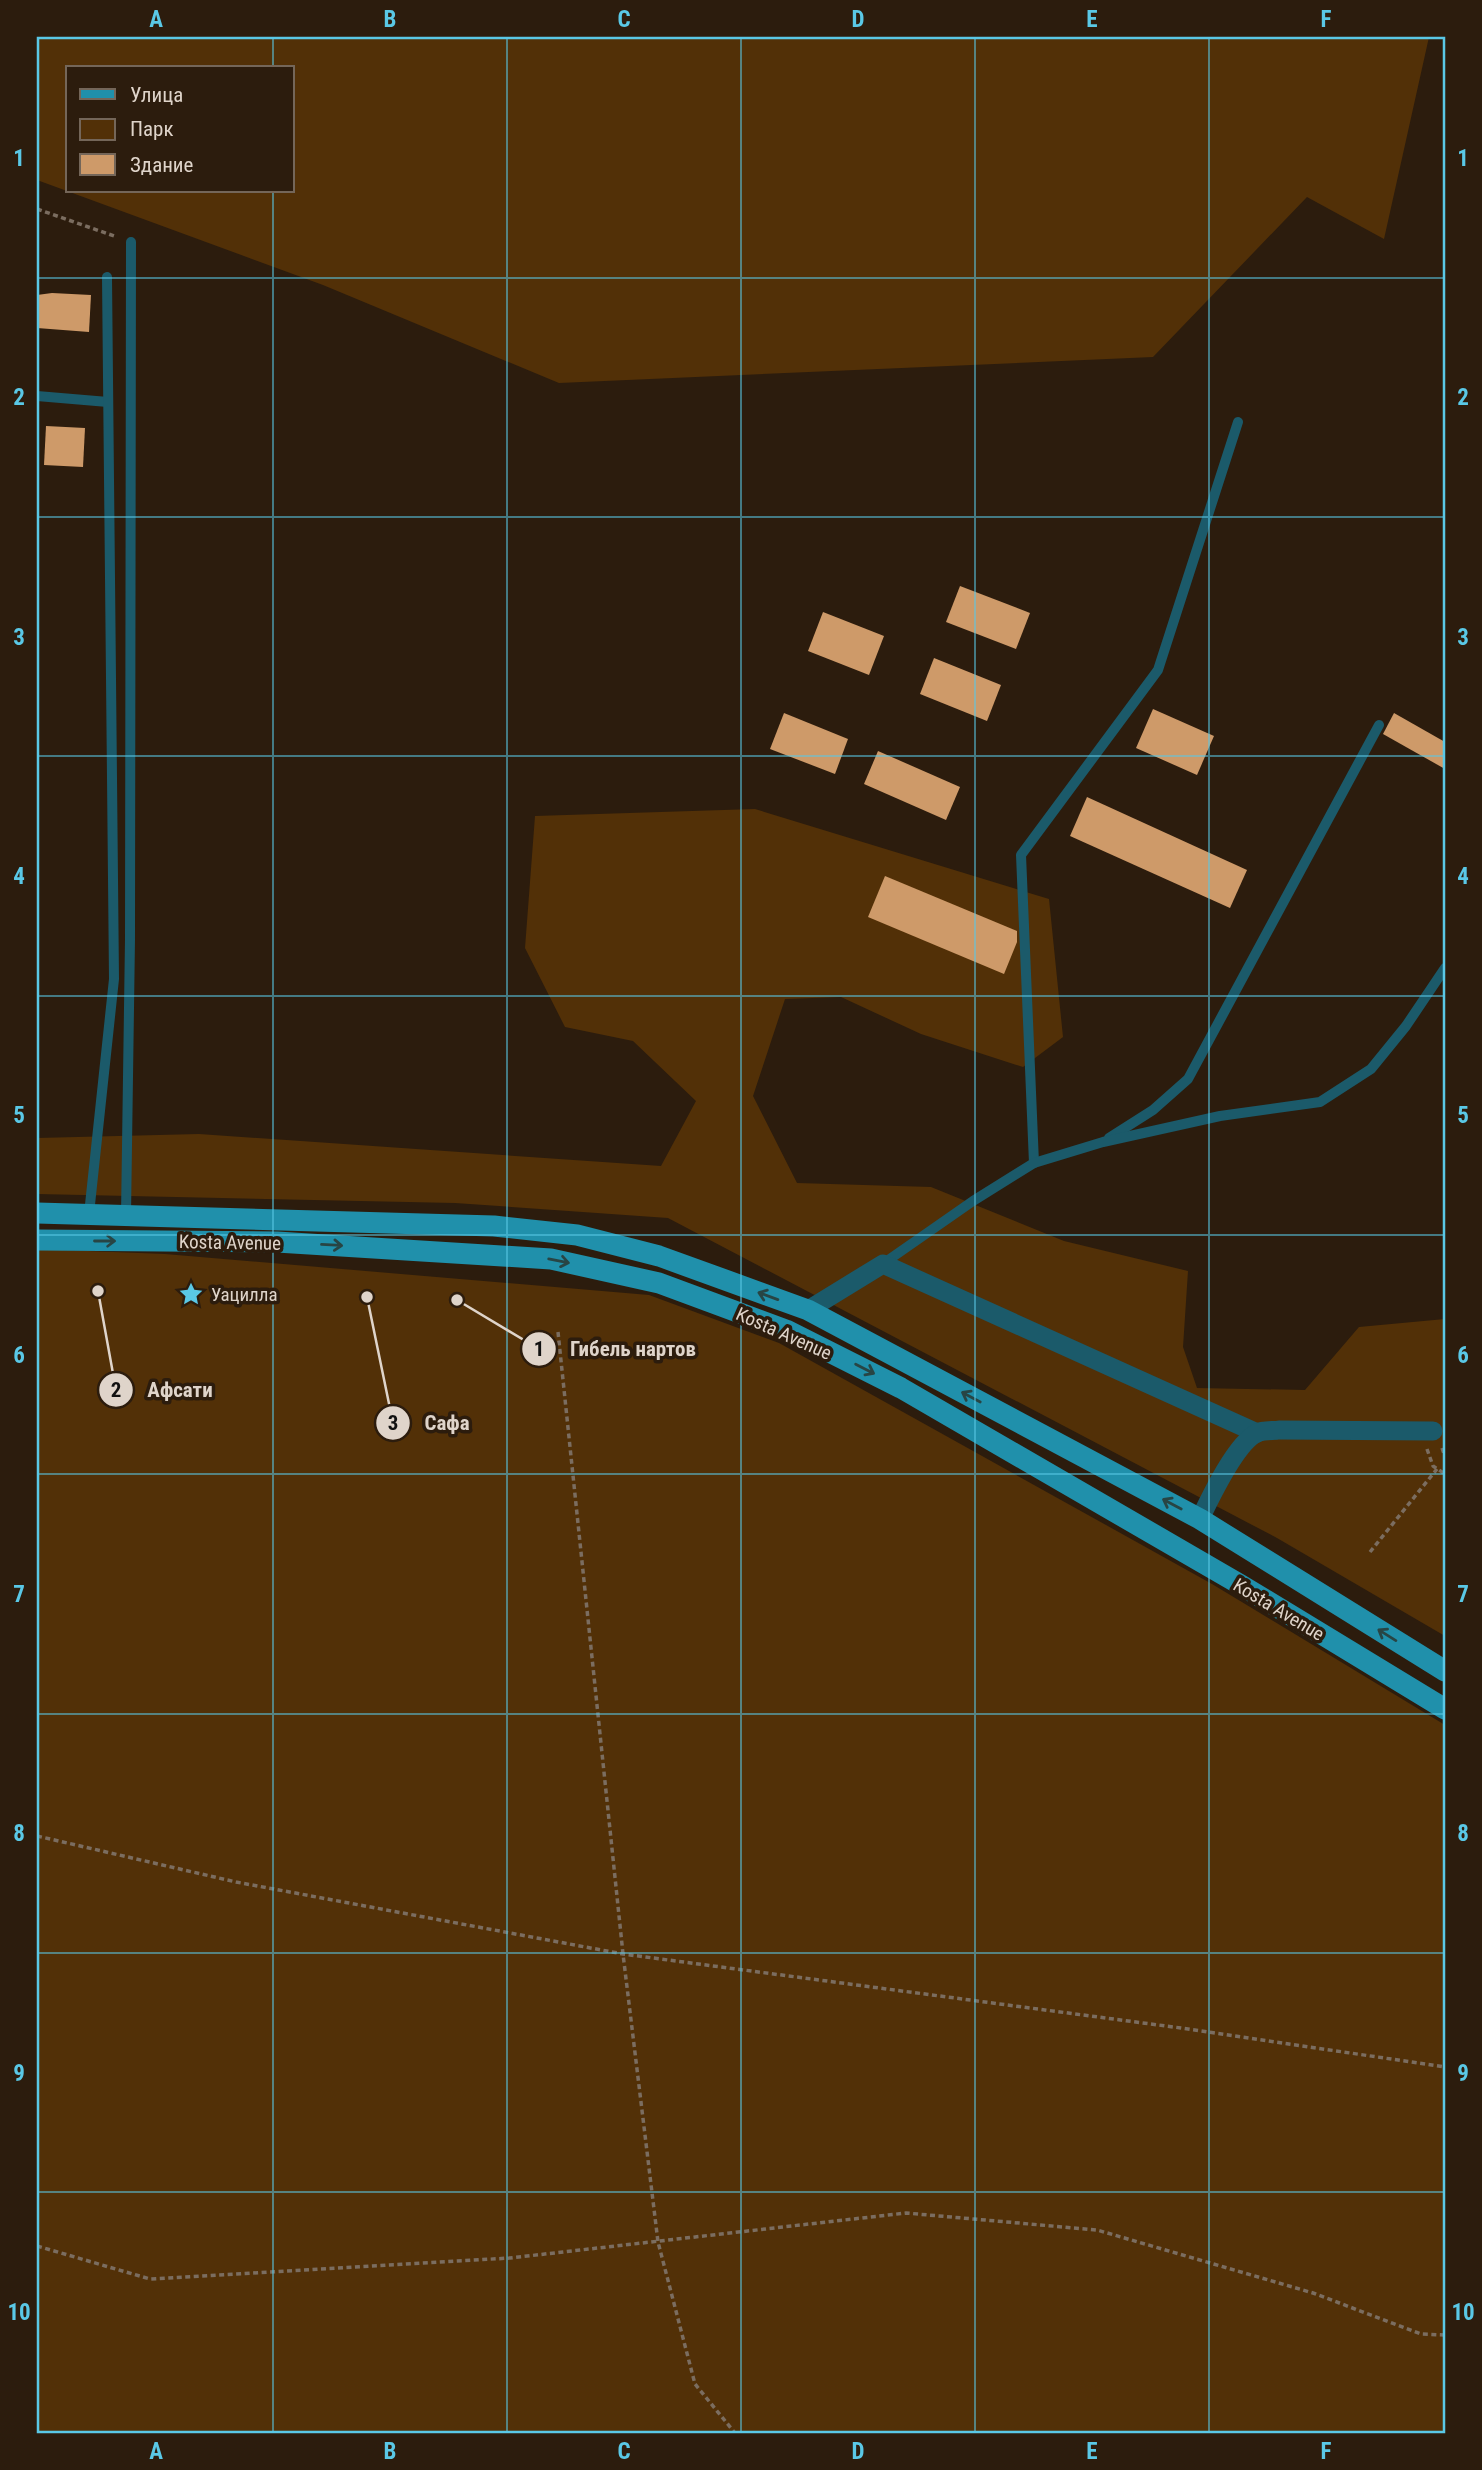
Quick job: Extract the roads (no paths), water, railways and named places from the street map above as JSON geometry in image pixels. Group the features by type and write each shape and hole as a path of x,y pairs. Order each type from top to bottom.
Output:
{"main road":[{"name":"Kosta Avenue","path":"37,1213 494,1226 577,1235 659,1256 808,1310 1200,1519 1445,1671"},
{"name":"Kosta Avenue","path":"37,1240 277,1242 551,1259 659,1283 786,1330 901,1388 1241,1585 1445,1709"}],"street":[{"path":"808,1310 883,1264 1257,1433 1279,1430 1433,1431"},
{"path":"1200,1519 1220,1481 1242,1448 1257,1433"}],"lane":[{"path":"126,1215 130,939 131,242"},
{"path":"89,1214 113,998 107,277"},
{"path":"37,396 108,402"},
{"path":"1034,1163 1021,855 1158,670 1238,422"},
{"path":"1102,1142 1153,1110 1188,1079 1379,725"},
{"path":"883,1264 973,1201 1034,1163 1102,1142 1220,1116 1320,1102 1371,1069 1406,1026 1445,968"}],"place":[{"name":"Афсати","path":"98,1291"},
{"name":"Уацилла","path":"191,1294"},
{"name":"Сафа","path":"367,1297"},
{"name":"Гибель нартов","path":"457,1300"}]}
